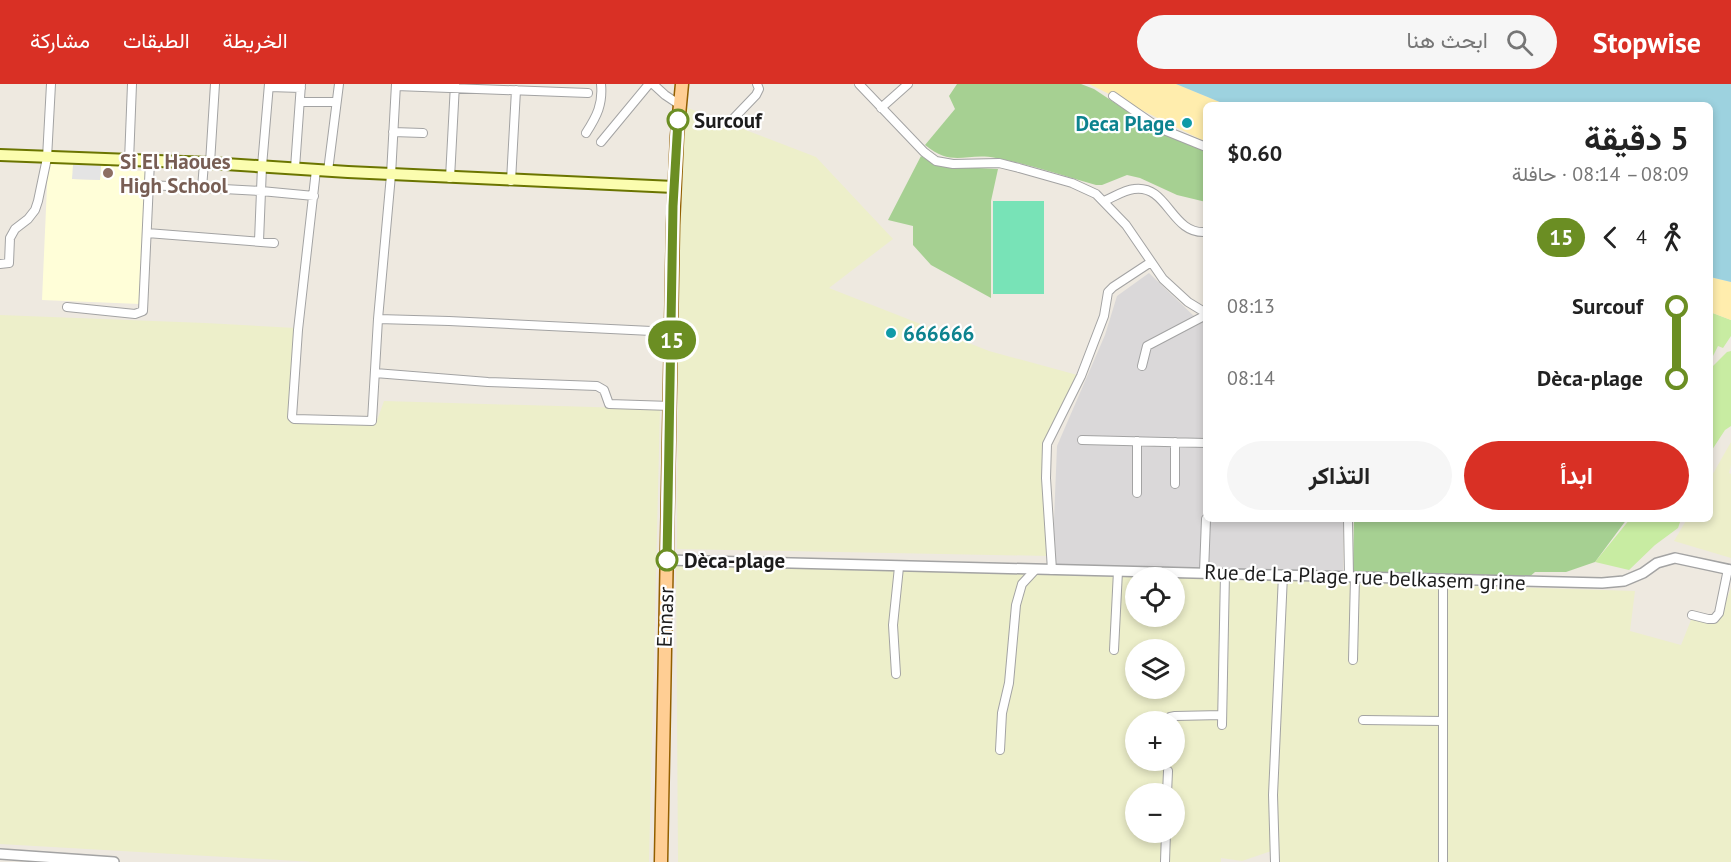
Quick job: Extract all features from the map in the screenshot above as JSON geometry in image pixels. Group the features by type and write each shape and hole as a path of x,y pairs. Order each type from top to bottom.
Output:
{"main road":[{"name":"Ennasr","path":"661,862 674,187 682,84"},
{"path":"0,155 207,163 391,175 674,187"}],"street":[{"path":"0,264 9,263 10,238 15,228 28,219 35,210 47,158 51,84"},
{"path":"129,161 132,84"},
{"path":"202,188 207,163 215,84"},
{"path":"339,84 322,170 314,196 298,330 292,417 294,419 372,421 396,85 588,93"},
{"path":"586,133 600,109 601,84"},
{"path":"602,142 649,84"},
{"path":"653,84 680,105"},
{"path":"732,120 756,96 759,89 757,84"},
{"path":"859,84 924,152 936,161 953,164 999,163 1072,183 1096,194 1126,225 1163,279 1203,312"},
{"path":"881,108 908,84"},
{"path":"259,241 262,166 269,86 301,86 295,168"},
{"path":"450,178 455,86"},
{"path":"511,181 516,90"},
{"path":"1113,96 1159,128 1203,146"},
{"path":"300,102 336,102"},
{"path":"393,132 423,133"},
{"path":"67,306 135,314 143,311 150,161"},
{"path":"149,185 314,196"},
{"path":"1104,201 1132,189 1152,191 1177,221 1203,232"},
{"path":"147,233 274,243"},
{"path":"1052,570 1046,478 1047,444 1081,376 1104,316 1108,292 1113,286 1151,262"},
{"path":"1142,366 1147,345 1203,316"},
{"path":"378,319 672,332"},
{"path":"375,374 488,382 597,386 604,390 609,404 671,406"},
{"path":"1082,440 1203,443"},
{"path":"1137,441 1137,493"},
{"path":"1175,442 1175,484"},
{"path":"1204,572 1206,522"},
{"path":"1348,522 1352,577 1353,660"},
{"name":"Rue de La Plage rue belkasem grine","path":"667,560 1602,583 1624,581 1644,573 1657,563 1675,558 1729,570"},
{"path":"896,674 893,625 899,567"},
{"path":"1000,750 1002,713 1009,683 1016,605 1022,584 1035,570"},
{"path":"1692,615 1714,619 1719,613 1729,570"},
{"path":"1114,650 1118,571"},
{"path":"1222,725 1225,573"},
{"path":"1275,862 1273,795 1282,575"},
{"path":"1443,580 1443,862"},
{"path":"1185,716 1222,714"},
{"path":"1363,720 1443,721"},
{"path":"1167,783 1168,771"},
{"path":"1165,862 1166,843"},
{"path":"0,854 46,860 114,862"}],"shaded area":[{"path":"680,105 816,157 893,239 829,288 989,351 1081,376 1047,445 1050,556 677,549"},
{"path":"48,163 73,164 73,179 100,180 101,165 125,166 125,170 145,171 140,304 42,300"},
{"path":"73,165 101,166 100,180 72,179"},
{"path":"1149,273 1196,318 1203,322 1203,522 1343,522 1343,571 1185,570 1185,567 1125,567 1125,570 1052,570 1057,446 1105,335 1117,296"},
{"path":"0,315 296,328 292,415 376,423 384,401 660,409 649,862 315,862 0,844"},
{"path":"1731,442 1729,473 1731,474 1731,558 1674,541 1685,522 1713,522 1713,474"},
{"path":"676,561 1125,575 1125,627 1185,627 1185,577 1635,591 1630,631 1681,645 1693,615 1717,623 1731,588 1731,862 1275,862 1274,850 1242,861 1221,858 1221,862 678,862"}],"green space":[{"path":"957,84 1081,84 1094,89 1145,123 1203,148 1203,201 1177,195 1140,178 1127,175 1102,185 1096,185 1008,161 985,157 952,158 944,156 925,145 955,109 949,96"},
{"path":"921,156 938,166 998,169 991,201 991,298 931,265 913,245 913,226 888,220"},
{"path":"993,201 1044,201 1044,294 993,294"},
{"path":"1713,313 1731,320 1731,336 1723,348 1718,346 1713,356"},
{"path":"1731,351 1731,426 1725,430 1713,448 1713,366"},
{"path":"1354,522 1625,522 1595,562 1566,572 1535,572 1527,579 1353,572"},
{"path":"1628,522 1680,522 1678,528 1655,545 1629,570 1595,562"}],"sand":[{"name":"Deca Plage","path":"1089,84 1176,84 1220,102 1203,102 1203,141"},
{"path":"1713,278 1731,282 1731,320 1713,313"}],"water":[{"path":"1176,84 1731,84 1731,282 1713,278 1713,102 1220,102"}],"bus line":[{"name":"15","path":"667,560 673,206 678,120"}],"place":[{"name":"Surcouf","path":"678,120"},
{"name":"Deca Plage","path":"1187,123"},
{"name":"Si El Haoues High School","path":"108,173"},
{"name":"666666","path":"891,333"},
{"name":"Dèca-plage","path":"667,560"}]}
